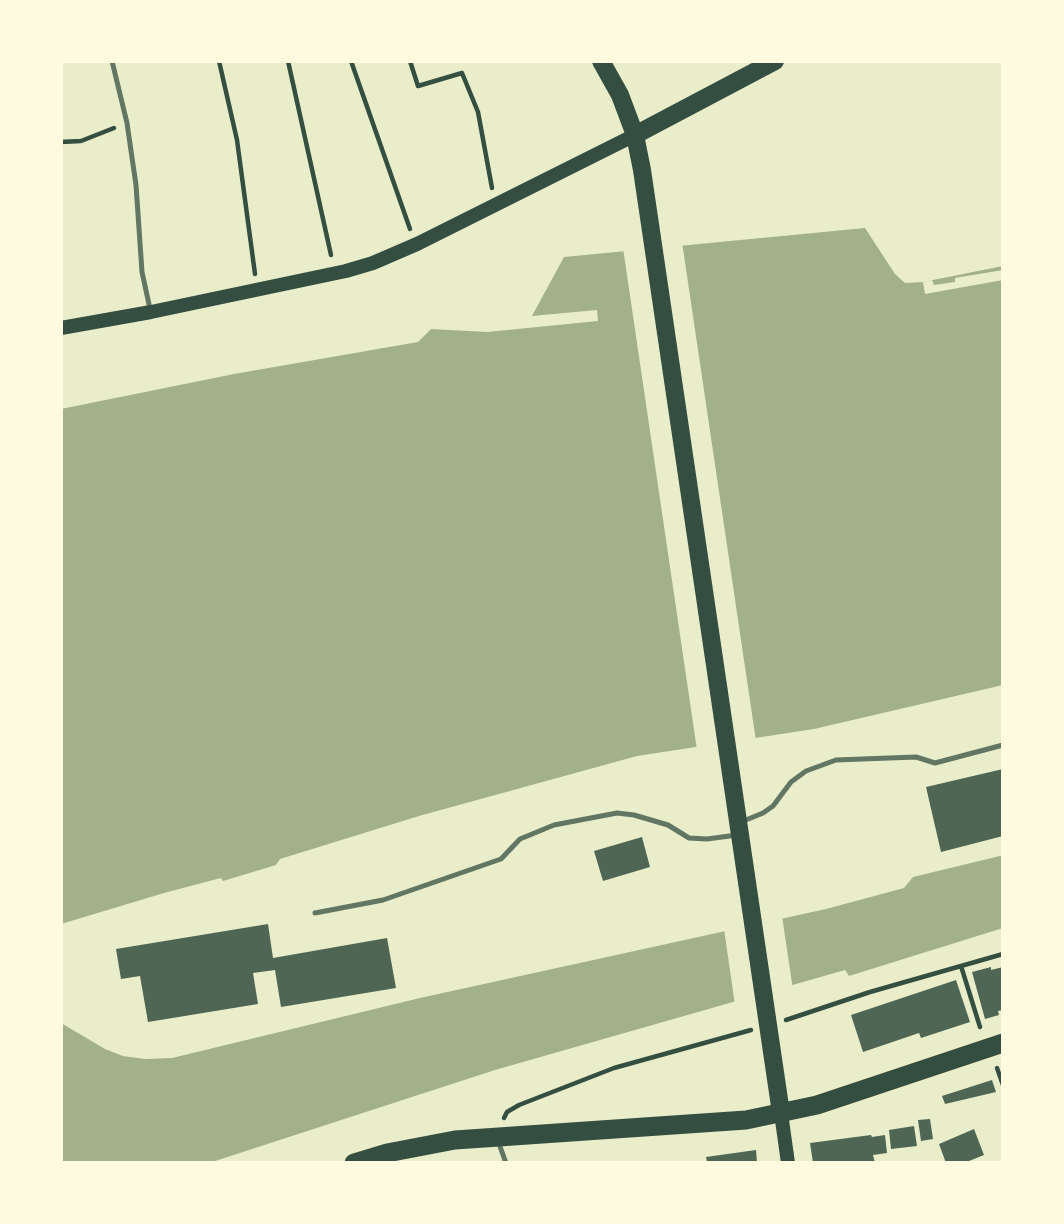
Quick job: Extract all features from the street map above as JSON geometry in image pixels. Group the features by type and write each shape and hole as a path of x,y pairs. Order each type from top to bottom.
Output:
{"highway":[{"path":"354,1163 427,1144 496,1135 726,1122 781,1113 817,1105 1003,1043"}],"main road":[{"path":"601,61 620,95 635,135 643,176 788,1163"},
{"path":"61,328 151,313 373,263 499,204 775,61"}],"lane":[{"path":"112,61 128,123 136,185 142,272 151,313"},
{"path":"315,913 383,900 501,859 520,839 554,825 617,813 635,815 668,825 689,838 707,839 739,829 773,806 791,782 806,771 836,760 916,757 935,763 1003,745"},
{"path":"496,1135 506,1163"}],"path":[{"path":"219,61 237,140 258,290"},
{"path":"288,61 335,273"},
{"path":"351,61 381,141 403,213 417,244"},
{"path":"410,61 418,86 462,73 478,112 490,183 499,204"},
{"path":"61,142 81,141 128,123"},
{"path":"778,1023 1003,954"},
{"path":"961,966 980,1027"},
{"path":"496,1135 507,1112 519,1105 614,1068 752,1030"},
{"path":"997,1068 1003,1085"}],"shaded area":[{"path":"865,228 895,274 905,283 1003,266 1003,685 814,729 637,756 419,816 280,859 276,865 223,881 221,878 164,893 61,924 61,409 234,374 418,342 431,329 487,332 598,321 597,310 532,316 564,257"},
{"path":"1003,856 1003,928 849,976 845,970 495,1070 209,1163 61,1163 61,1023 105,1049 123,1056 145,1059 172,1058 420,998 826,909 904,888 913,877"}],"pier":[{"path":"682,242 756,741 697,750 623,248"},
{"path":"1003,270 1003,280 925,294 923,282 932,280 934,285 955,282 955,278"},
{"path":"782,916 793,990 735,1005 724,929"}],"building":[{"path":"1003,769 1003,836 941,852 926,787"},
{"path":"642,837 650,867 603,881 594,851"},
{"path":"268,924 273,958 387,938 396,988 281,1007 275,970 253,973 258,1004 148,1022 140,976 121,979 116,949"},
{"path":"991,967 991,970 1003,967 1003,1010 998,1011 999,1015 985,1019 972,972"},
{"path":"956,980 970,1022 921,1038 919,1033 863,1052 851,1015"},
{"path":"992,1080 996,1092 945,1104 942,1096"},
{"path":"930,1119 933,1139 921,1141 918,1120"},
{"path":"914,1126 917,1146 891,1149 889,1130"},
{"path":"974,1129 984,1155 964,1163 946,1163 939,1144"},
{"path":"885,1135 887,1153 873,1155 875,1163 813,1163 810,1143"},
{"path":"756,1150 757,1163 707,1162 706,1157"}]}
